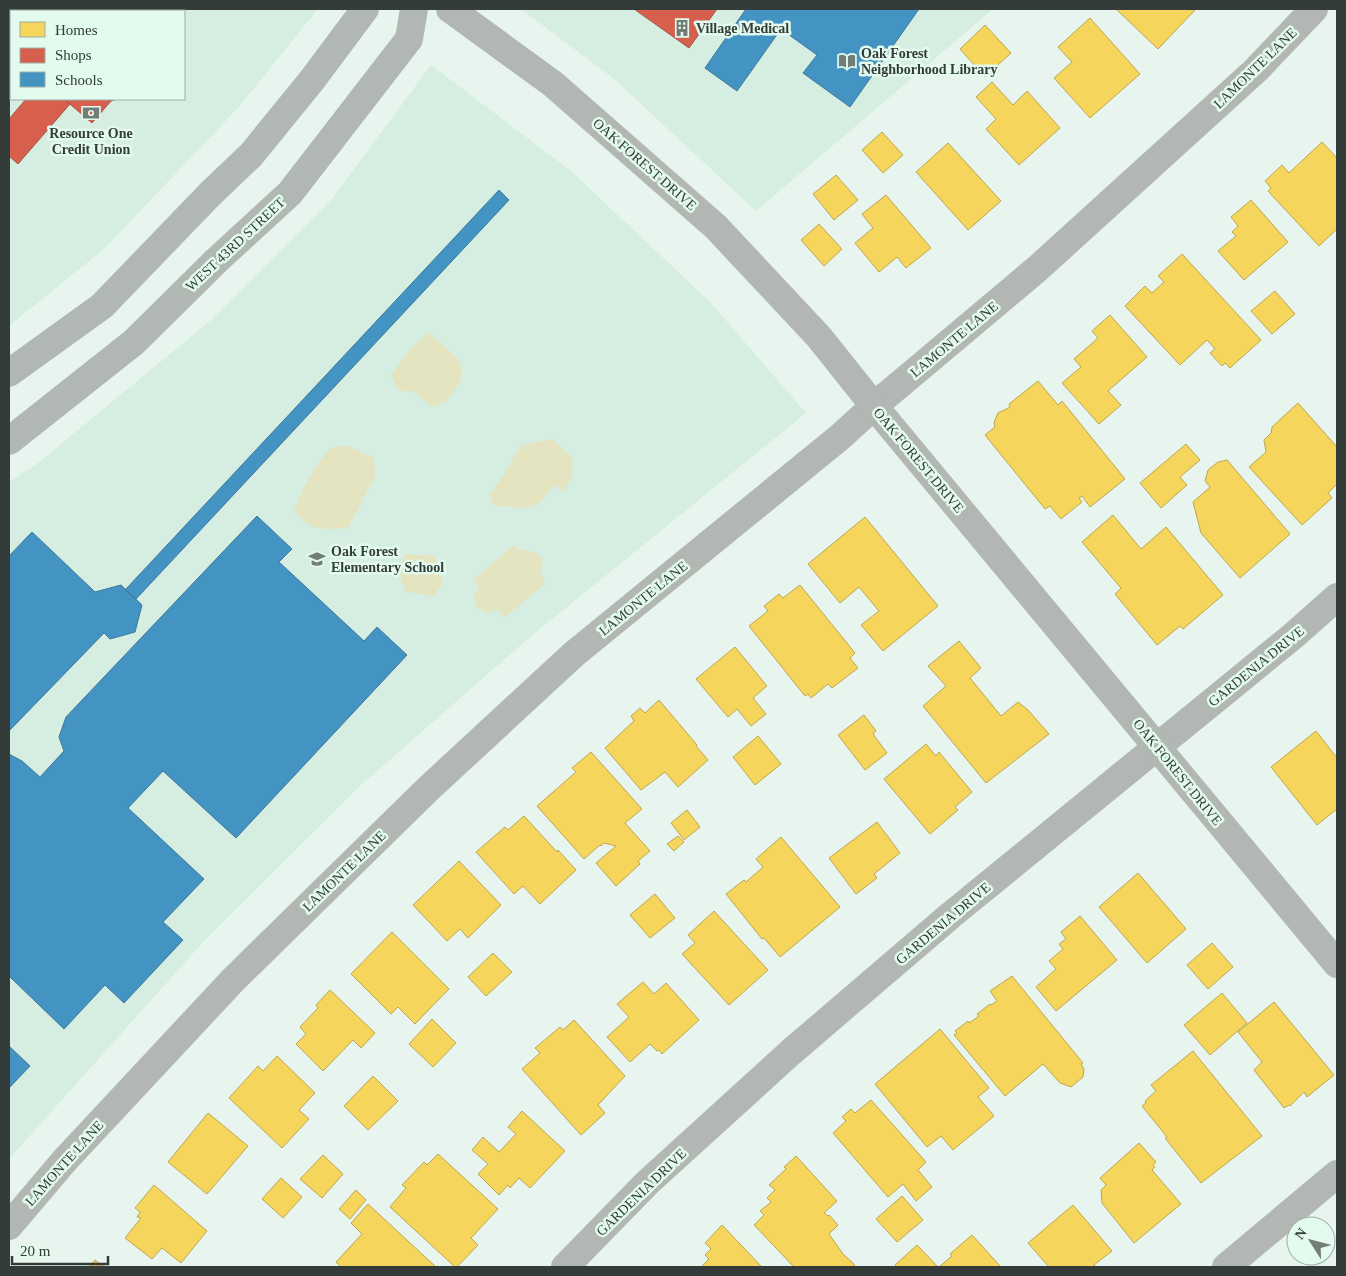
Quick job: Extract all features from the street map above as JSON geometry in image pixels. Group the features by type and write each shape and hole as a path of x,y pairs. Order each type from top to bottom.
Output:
{"main road":[{"path":"9,373 102,306 211,193 251,155 312,80 365,9"},
{"name":"WEST 43RD STREET","path":"9,440 134,342 217,260 290,193 409,39 414,9"}],"street":[{"name":"OAK FOREST DRIVE","path":"450,9 554,84 716,227 819,337 874,406 1337,964"},
{"name":"LAMONTE LANE","path":"9,1226 65,1160 233,980 428,789 574,654 840,437 874,406 1037,269 1256,70 1314,9"},
{"name":"GARDENIA DRIVE","path":"565,1267 647,1183 791,1052 951,914 1293,636 1337,597"},
{"path":"1226,1267 1337,1174"}],"shaded area":[{"path":"9,9 318,9 238,108 104,249 9,326"},
{"path":"521,9 993,9 756,211 613,78"},
{"name":"Oak Forest Elementary School","path":"431,65 570,170 710,302 806,413 530,637 360,786 204,941 9,1159 9,482 38,463 211,320 331,200"}],"green space":[{"path":"429,333 450,351 461,364 461,381 447,401 432,407 413,391 399,391 391,375 411,348"},
{"path":"553,439 573,459 571,478 564,491 554,485 540,503 528,508 493,506 490,495 521,445"},
{"path":"348,446 374,458 375,476 348,528 325,529 312,526 300,518 294,511 301,493 331,447"},
{"path":"514,545 519,550 535,552 539,555 542,563 540,575 546,583 504,618 498,609 488,613 477,607 474,598 478,587 473,580"},
{"path":"406,554 434,556 443,582 434,596 406,592 397,569"}],"building: Homes":[{"path":"1116,9 1196,9 1158,49"},
{"path":"1090,18 1140,74 1090,118 1054,78 1072,62 1058,47"},
{"path":"985,25 1011,53 985,77 960,49"},
{"path":"992,82 1013,105 1027,91 1060,128 1019,165 986,129 996,119 976,97"},
{"path":"882,132 903,155 883,173 862,150"},
{"path":"1322,142 1337,158 1337,229 1319,246 1268,191 1271,188 1265,181 1282,165 1289,173"},
{"path":"948,143 1001,201 968,230 916,172"},
{"path":"836,175 858,200 834,220 813,194"},
{"path":"886,195 931,248 906,268 897,257 879,272 855,243 873,228 862,214"},
{"path":"1251,200 1288,242 1244,280 1218,251 1236,236 1232,232 1238,226 1231,217"},
{"path":"819,224 842,249 824,266 801,240"},
{"path":"1182,254 1261,340 1230,368 1225,363 1222,366 1210,353 1215,349 1207,340 1180,365 1125,306 1145,286 1152,293 1164,282 1158,276"},
{"path":"1275,291 1295,314 1272,334 1251,311"},
{"path":"1110,315 1147,357 1108,391 1121,405 1099,424 1062,383 1081,367 1074,359 1098,338 1092,331"},
{"path":"1038,381 1058,405 1062,401 1125,479 1090,507 1082,496 1079,498 1082,502 1061,519 1050,506 1045,509 985,435 995,427 994,422 998,413 1010,407 1009,404"},
{"path":"1298,403 1337,447 1337,484 1328,493 1332,498 1302,525 1249,467 1266,452 1264,440 1271,433 1272,427"},
{"path":"1186,444 1200,460 1180,477 1187,485 1161,508 1140,483"},
{"path":"1227,460 1290,534 1240,578 1201,533 1193,502 1210,487 1205,481 1208,470 1218,462"},
{"path":"1113,515 1141,549 1166,527 1223,595 1183,629 1180,626 1157,645 1115,594 1121,588 1082,542"},
{"path":"865,517 938,606 883,651 861,625 879,611 859,587 840,603 808,564"},
{"path":"800,585 855,653 850,658 858,668 832,688 828,684 811,698 808,694 805,696 749,626 768,611 764,606 779,594 783,598"},
{"path":"959,641 981,668 970,678 1001,716 1018,702 1028,710 1049,734 986,783 923,706 946,686 928,666"},
{"path":"735,647 767,686 753,698 766,714 751,726 737,709 728,717 696,679"},
{"path":"659,700 708,760 678,787 665,772 641,790 605,748 634,721 631,716 640,708 645,713"},
{"path":"864,715 876,731 873,734 887,753 865,770 838,735"},
{"path":"1316,731 1337,758 1337,809 1317,825 1271,767"},
{"path":"758,736 781,764 755,785 733,757"},
{"path":"926,744 936,756 939,752 972,792 955,807 958,810 930,834 884,779"},
{"path":"591,752 642,809 625,823 650,851 638,861 640,864 616,886 596,863 616,846 604,843 584,859 537,806 576,772 572,768"},
{"path":"687,810 700,827 684,840 671,823"},
{"path":"524,816 576,870 540,904 523,886 514,894 476,852 505,827 508,830"},
{"path":"877,822 900,853 874,874 877,878 856,894 829,858"},
{"path":"678,836 684,842 674,851 667,844"},
{"path":"781,837 840,907 780,957 764,938 762,939 726,894 744,880 746,882 763,867 756,859"},
{"path":"459,861 501,905 468,938 460,929 447,941 413,905"},
{"path":"1138,873 1186,929 1147,963 1099,907"},
{"path":"655,894 675,918 650,938 630,915"},
{"path":"714,911 768,970 729,1005 682,954 695,943 688,935"},
{"path":"1080,916 1117,960 1056,1011 1036,987 1056,969 1049,961 1063,949 1059,944 1066,939 1061,932"},
{"path":"392,932 449,989 415,1024 398,1007 391,1014 351,974"},
{"path":"1212,943 1233,967 1208,989 1187,965"},
{"path":"493,953 512,972 486,996 468,977"},
{"path":"1012,976 1083,1063 1081,1064 1084,1069 1083,1077 1071,1087 1060,1083 1043,1064 1005,1096 954,1035 957,1033 955,1031 968,1021 969,1023 979,1016 977,1014 997,1001 990,991"},
{"path":"643,982 654,994 666,983 699,1020 662,1054 650,1044 630,1062 607,1037 629,1017 617,1004"},
{"path":"330,990 375,1033 361,1048 353,1040 323,1071 296,1044 306,1034 300,1027 318,1008 316,1005"},
{"path":"1222,993 1247,1023 1210,1055 1184,1025"},
{"path":"1274,1002 1334,1075 1307,1097 1304,1092 1290,1106 1284,1108 1254,1070 1262,1062 1238,1032"},
{"path":"432,1019 456,1043 433,1067 409,1044"},
{"path":"574,1020 625,1076 598,1105 605,1113 581,1135 522,1069 540,1053 535,1048 560,1027 563,1030"},
{"path":"940,1029 989,1088 978,1097 994,1116 953,1150 941,1136 927,1147 875,1084"},
{"path":"1193,1051 1262,1136 1201,1183 1142,1106 1156,1091 1151,1085"},
{"path":"277,1056 315,1093 299,1110 309,1119 282,1148 229,1098 258,1066 263,1071"},
{"path":"373,1076 398,1101 368,1130 344,1106"},
{"path":"871,1100 926,1162 918,1170 932,1187 916,1201 903,1184 888,1197 833,1133 846,1121 842,1117 851,1109 855,1113"},
{"path":"522,1111 565,1151 530,1188 519,1178 510,1188 508,1185 499,1195 478,1174 488,1164 472,1150 483,1137 499,1152 516,1134 508,1127"},
{"path":"208,1113 248,1146 207,1194 168,1162"},
{"path":"1139,1143 1156,1162 1152,1170 1181,1204 1134,1243 1102,1203 1101,1190 1106,1185 1100,1178"},
{"path":"438,1154 498,1209 471,1238 478,1245 457,1267 390,1207 406,1188 402,1185 424,1162 427,1165"},
{"path":"323,1155 343,1174 322,1198 300,1179"},
{"path":"796,1156 837,1201 824,1213 829,1215 838,1225 829,1234 843,1254 855,1265 852,1267 794,1267 754,1225 764,1215 760,1211 771,1202 767,1198 775,1190 769,1185 786,1169 784,1167"},
{"path":"281,1178 302,1197 283,1218 262,1199"},
{"path":"154,1185 207,1231 181,1263 162,1248 152,1259 125,1238 141,1218 137,1217 140,1212 135,1208"},
{"path":"356,1190 366,1200 350,1219 339,1209"},
{"path":"902,1196 923,1220 897,1242 876,1219"},
{"path":"368,1204 436,1267 341,1267 336,1262 362,1234 351,1223"},
{"path":"1073,1205 1112,1251 1094,1265 1096,1267 1049,1267 1028,1243"},
{"path":"722,1225 760,1267 701,1267 709,1259 705,1255 711,1249 705,1243"},
{"path":"972,1235 1001,1267 939,1267 952,1256 950,1254"},
{"path":"917,1245 938,1267 897,1267 895,1265"},
{"path":"95,1260 104,1267 89,1267"}],"building: Shops":[{"path":"105,9 106,10 47,10"},
{"name":"Village Medical","path":"634,9 717,9 689,48"},
{"path":"25,100 65,100 70,104 18,164 9,156 9,119"},
{"name":"Resource One Credit Union","path":"65,100 114,100 92,123"}],"building: Schools":[{"name":"Oak Forest Neighborhood Library","path":"746,9 919,9 850,107 803,73 817,55 781,29 737,91 705,68"},
{"path":"499,190 509,200 136,599 125,590"},
{"path":"257,516 292,549 279,562 364,641 377,627 407,655 236,838 163,771 128,808 204,879 163,922 183,940 124,1003 105,985 64,1029 9,976 9,754 22,761 40,777 64,751 59,737 66,717"},
{"path":"32,532 95,592 121,585 142,605 135,632 110,639 104,633 9,731 9,556"},
{"path":"9,1046 30,1066 9,1088"}],"place":[{"name":"Village Medical","path":"682,28"},
{"name":"Oak Forest Neighborhood Library","path":"847,61"},
{"name":"Resource One Credit Union","path":"91,113"},
{"name":"Oak Forest Elementary School","path":"317,559"}]}
